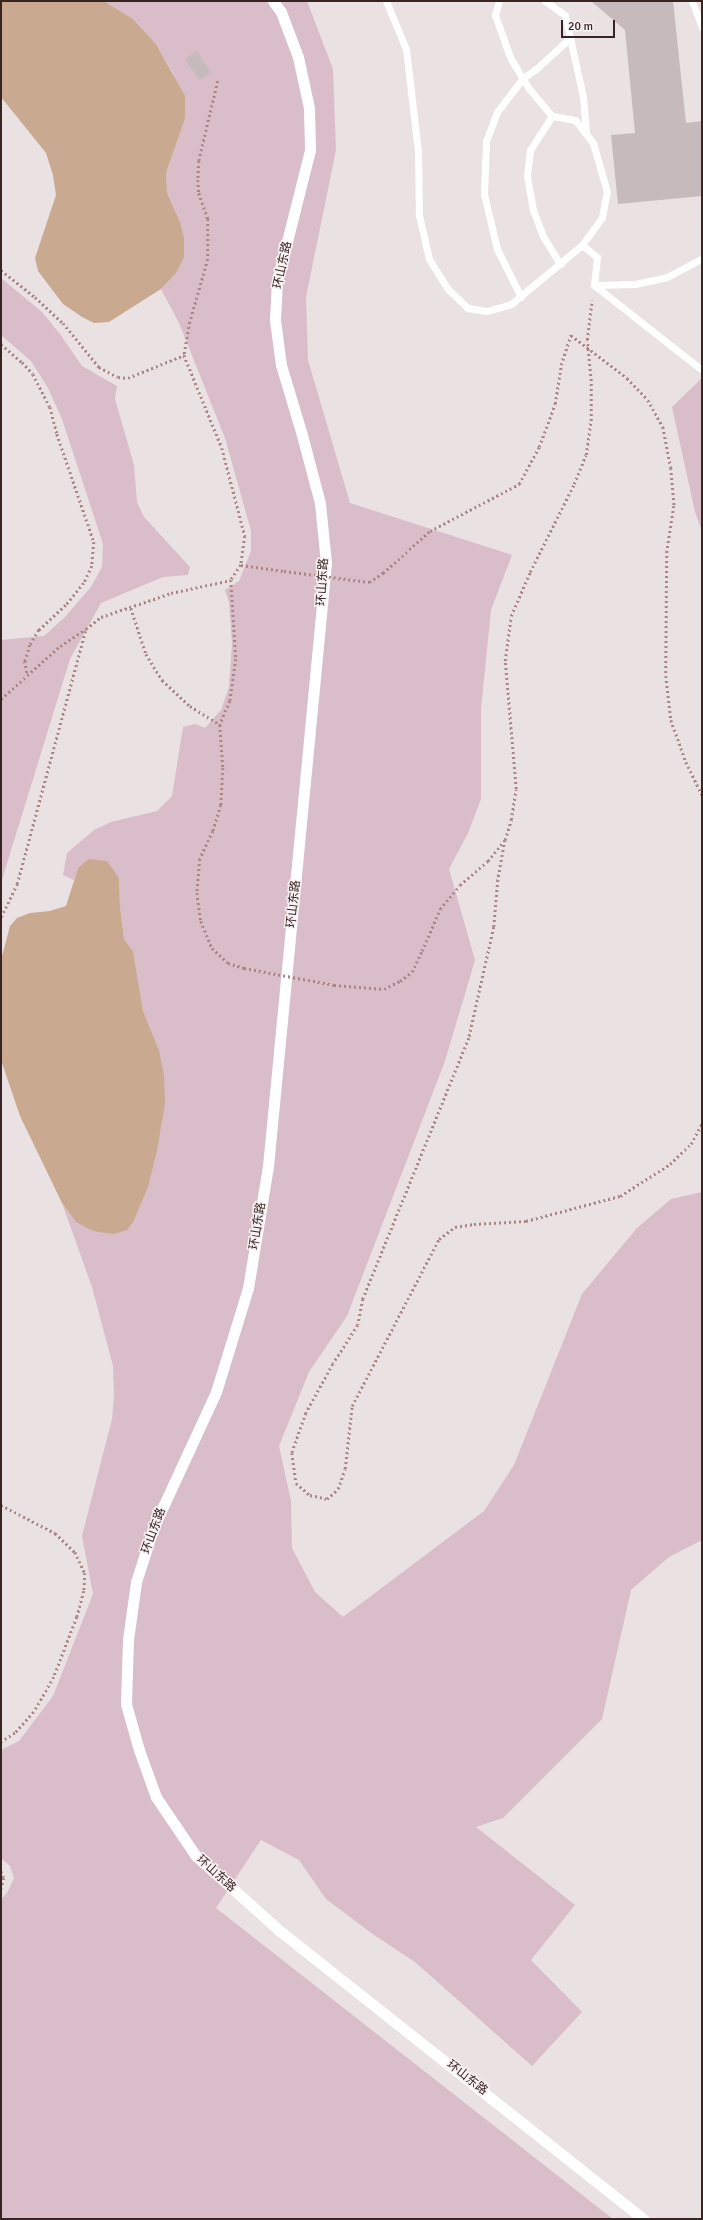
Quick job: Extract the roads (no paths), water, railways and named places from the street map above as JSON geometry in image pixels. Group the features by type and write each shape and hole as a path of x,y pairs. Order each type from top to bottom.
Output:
{"street":[{"name":"环山东路","path":"272,1 281,12 298,57 309,108 310,150 277,281 275,320 280,365 302,434 320,502 326,563 268,1166 248,1288 216,1392 154,1526 136,1582 128,1640 126,1704 139,1750 156,1797 196,1856 280,1931 644,2219"}],"lane":[{"path":"386,1 406,49 418,151 419,215 429,259 447,288 468,308 487,311 511,304 582,245 602,217 607,192 593,143 586,133 575,120 552,116 523,78 510,57 495,15 499,1"},
{"path":"545,1 565,15 583,97 586,133"},
{"path":"692,1 702,27"},
{"path":"521,297 497,249 484,194 486,141 497,112 523,78 536,69 571,37"},
{"path":"552,116 530,150 527,176 533,210 544,238 560,264"},
{"path":"582,245 597,257 594,285"},
{"path":"594,285 635,284 667,277 702,258"},
{"path":"594,285 702,370"}]}
